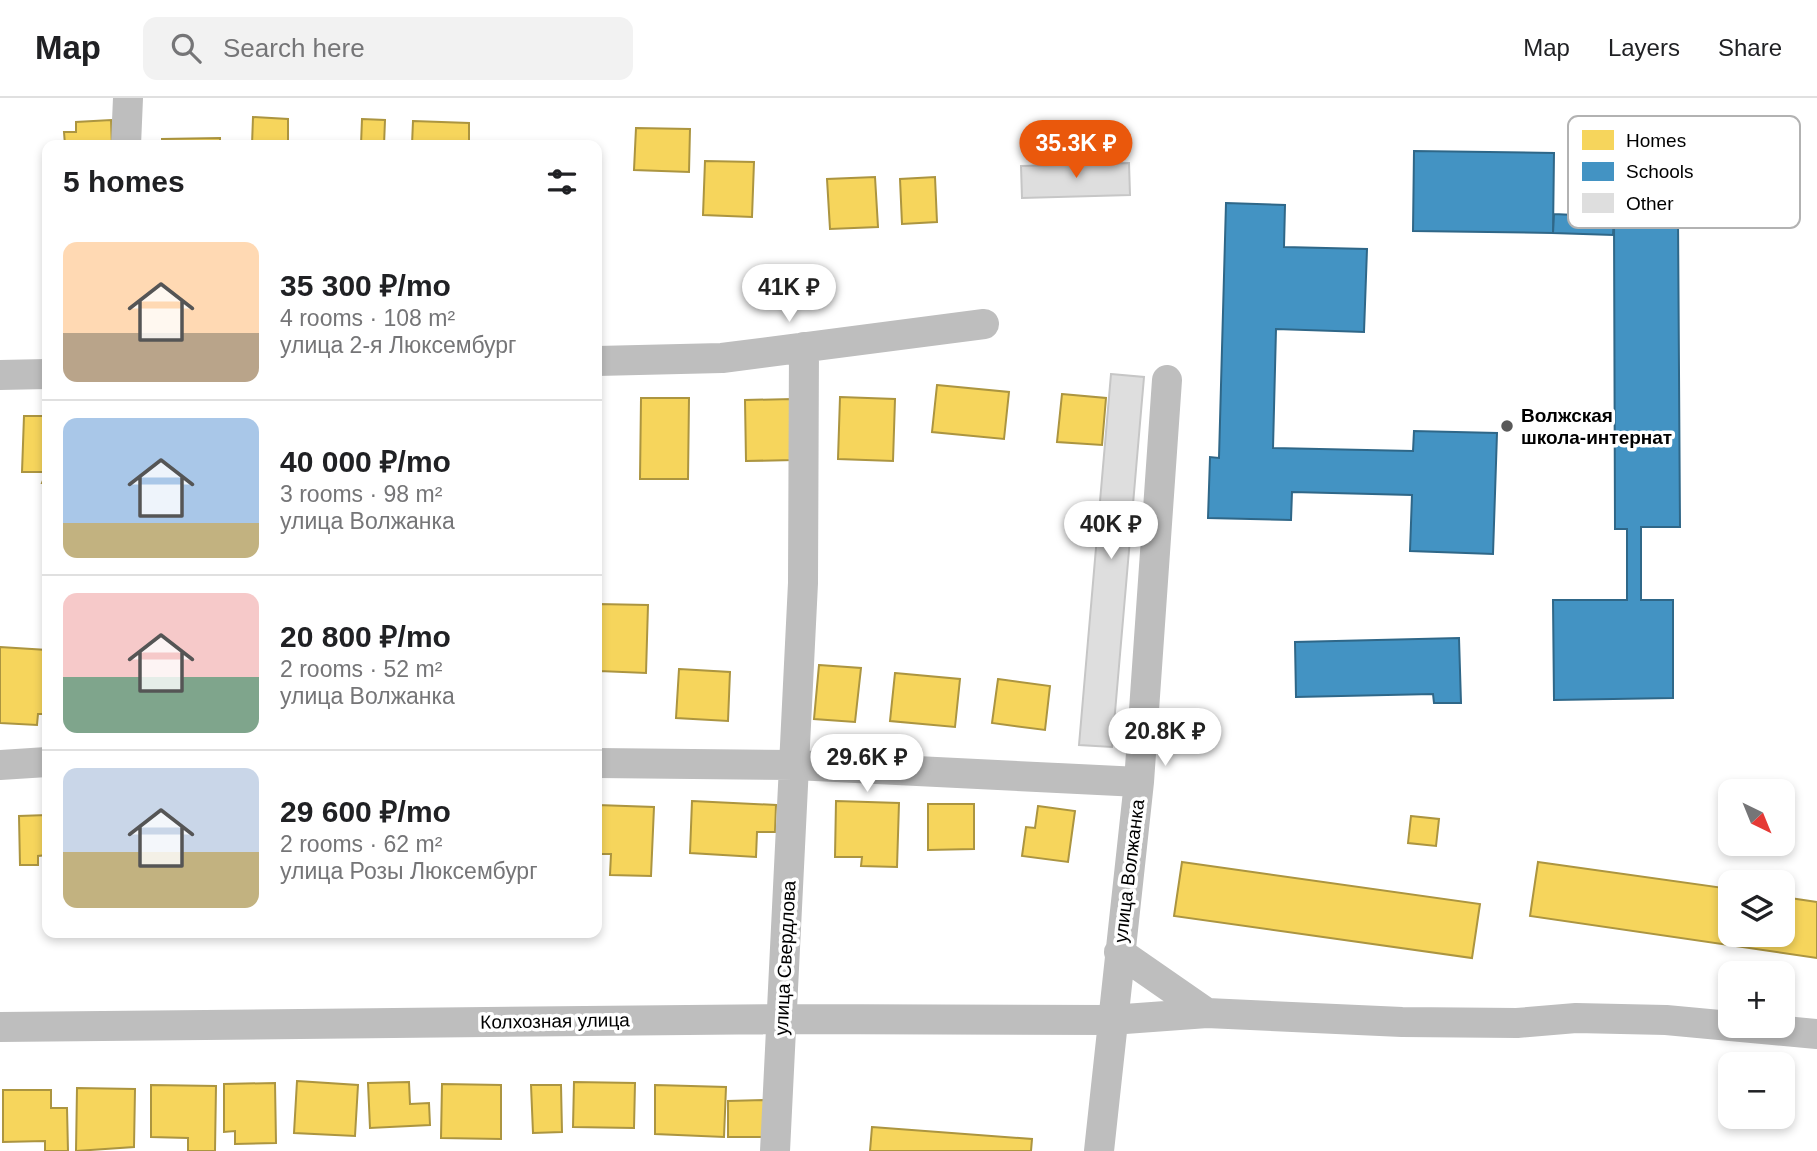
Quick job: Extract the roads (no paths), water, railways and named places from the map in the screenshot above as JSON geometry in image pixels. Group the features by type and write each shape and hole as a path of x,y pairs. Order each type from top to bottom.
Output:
{"street":[{"path":"126,140 128,98"},
{"path":"602,361 722,358 984,324"},
{"name":"улица Свердлова","path":"775,1151 803,583 804,347"},
{"path":"0,375 42,374"},
{"name":"улица Волжанка","path":"1099,1151 1111,1020 1139,782 1167,380"},
{"path":"0,765 42,762"},
{"path":"602,763 795,765 1139,782"},
{"path":"1119,952 1207,1013"},
{"name":"Колхозная улица","path":"0,1027 782,1019 1111,1020 1207,1013 1402,1022 1517,1023 1576,1018 1666,1020 1817,1034"}],"place":[{"name":"Волжская школа-интернат","path":"1507,426"}]}
